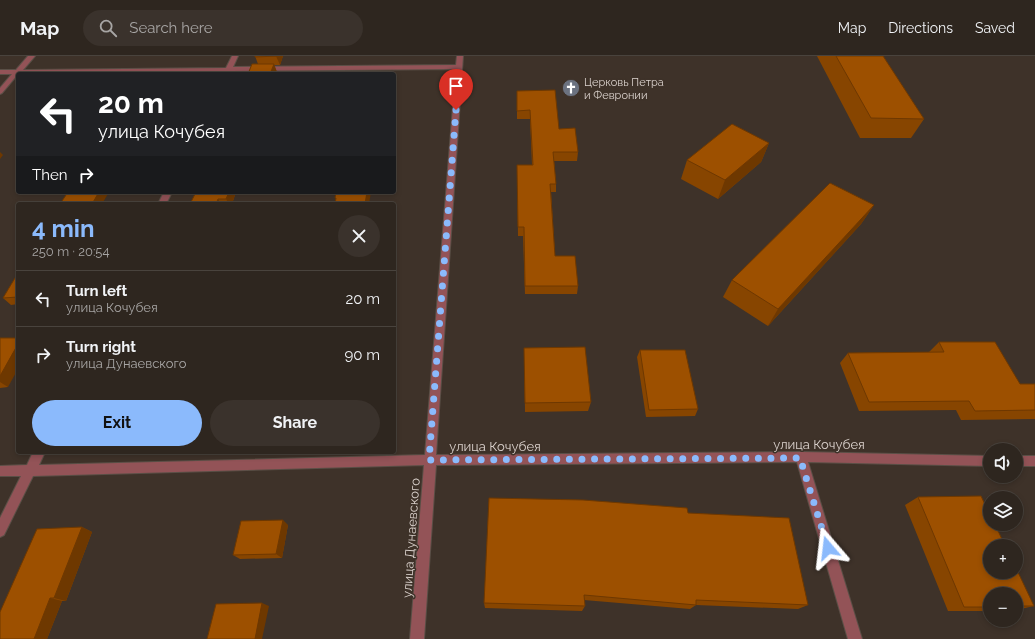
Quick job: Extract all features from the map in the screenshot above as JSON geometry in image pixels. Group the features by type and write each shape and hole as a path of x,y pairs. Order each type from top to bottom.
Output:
{"street":[{"path":"18,72 32,56"},
{"path":"227,72 235,56"},
{"name":"улица Дунаевского","path":"417,639 460,56"},
{"path":"0,72 227,72 459,68"},
{"path":"0,92 16,74"},
{"path":"0,531 38,454"},
{"path":"800,458 855,639"},
{"name":"улица Кочубея","path":"0,471 429,460 800,458 983,461"},
{"path":"1023,461 1035,461"}],"building":[{"path":"255,56 277,56 255,57"},
{"path":"836,56 883,56 924,119 871,118"},
{"path":"252,64 274,64 271,72 249,72"},
{"path":"555,90 559,129 575,128 578,152 553,152 556,184 550,184 555,256 575,256 578,286 525,286 524,227 518,227 517,165 533,165 530,110 517,111 517,91"},
{"path":"732,124 769,143 725,180 687,160"},
{"path":"830,183 874,205 778,309 732,280"},
{"path":"67,194 98,194 93,202 61,202"},
{"path":"195,194 228,194 226,199 218,199 217,202 191,202"},
{"path":"336,194 367,194 365,202 335,202"},
{"path":"16,276 16,297 3,298"},
{"path":"0,338 16,338 16,348 0,376"},
{"path":"939,342 995,342 1020,384 1035,384 1035,410 975,411 969,401 869,402 848,353 944,352"},
{"path":"585,347 591,402 525,403 524,348"},
{"path":"640,350 685,350 698,409 649,410"},
{"path":"981,496 983,500 983,531 998,531 1002,539 983,539 983,579 1021,579 1034,606 1023,606 1023,587 983,587 983,607 964,607 918,497"},
{"path":"489,498 583,500 687,508 688,513 789,518 808,605 696,600 696,605 584,595 585,606 484,603"},
{"path":"283,520 276,554 233,555 241,521"},
{"path":"82,527 54,598 50,598 34,639 0,639 0,612 37,529"},
{"path":"262,603 255,639 207,639 216,604"}],"place":[{"name":"Церковь Петра и Февронии","path":"571,88"}],"route":[{"path":"456,110 429,460 800,458 828,548"}]}
